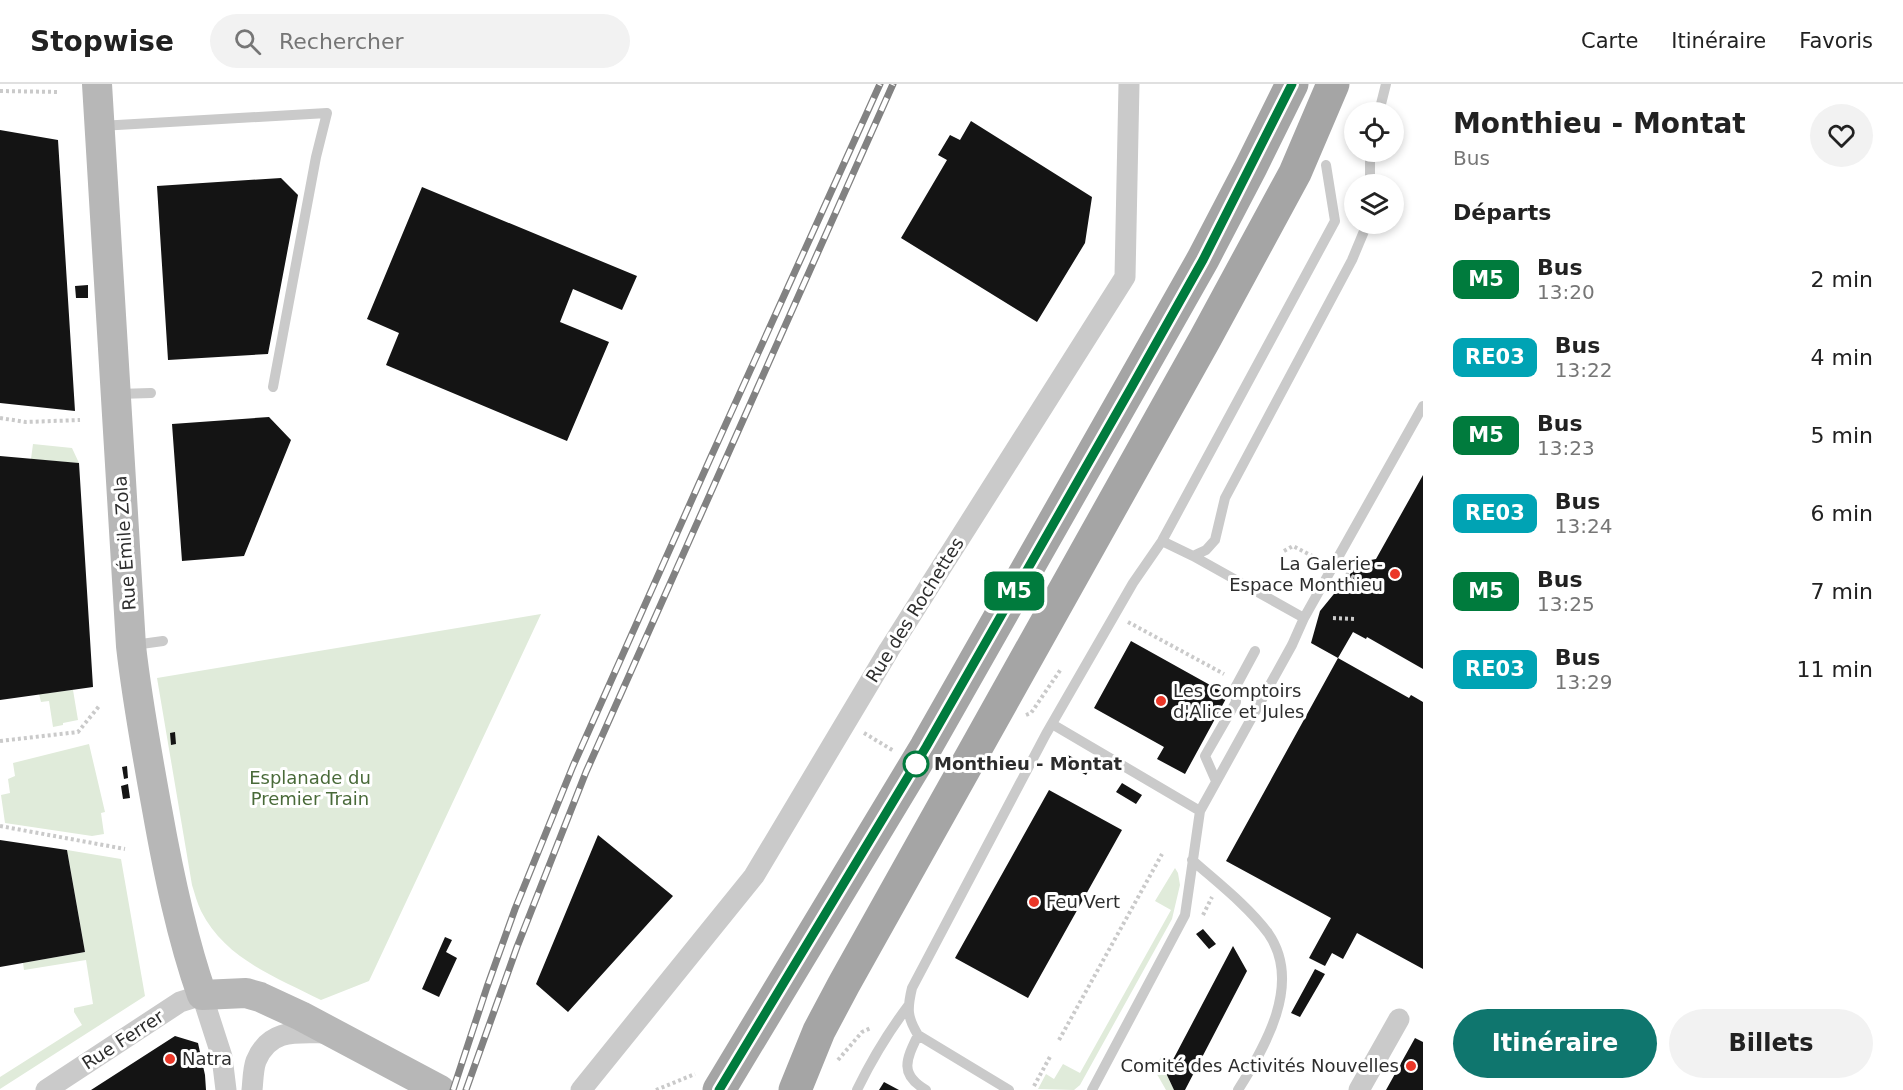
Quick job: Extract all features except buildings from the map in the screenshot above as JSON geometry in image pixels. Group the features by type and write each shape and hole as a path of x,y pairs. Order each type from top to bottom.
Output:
{"main road":[{"name":"Rue Émile Zola","path":"97,84 131,645 137,698 162,838 188,956 202,996"},
{"path":"719,1090 926,747 1131,388 1203,260 1292,84"},
{"path":"795,1090 819,1030 844,984 1194,359 1294,173 1333,84"},
{"path":"202,996 253,994 296,1025 332,1033 440,1090"}],"street":[{"name":"Rue des Rochettes","path":"580,1090 754,876 889,650 1125,277 1129,84"},
{"name":"Rue Ferrer","path":"46,1090 180,1002 202,996"},
{"path":"202,996 222,1057 226,1090"},
{"path":"1359,1090 1398,1019"},
{"path":"252,1090 256,1062 267,1043 296,1025"}],"lane":[{"path":"1382,102 1386,84"},
{"path":"100,126 327,113 316,157 273,387"},
{"path":"1009,1090 918,1035 910,1022 908,1006 912,988 1052,724 1133,583 1162,541 1335,221 1326,165"},
{"path":"1193,556 1206,550 1215,540 1226,498 1352,260 1363,234"},
{"path":"116,394 151,393"},
{"path":"1092,1090 1185,915 1200,811 1292,645 1304,618 1423,406"},
{"path":"1162,541 1304,618"},
{"path":"131,645 163,641"},
{"path":"1216,781 1205,756 1236,702 1236,688 1255,651"},
{"path":"1052,724 1200,811"},
{"path":"1192,860 1269,934 1279,959 1282,988 1278,1011 1238,1090"},
{"path":"857,1090 871,1061 908,1006"},
{"path":"918,1035 906,1069 916,1084 926,1090"}],"path":[{"path":"0,91 59,92"},
{"path":"0,418 27,422 80,420"},
{"path":"1114,615 1230,677"},
{"path":"1333,618 1355,619"},
{"path":"1020,712 1028,715 1031,713 1064,665"},
{"path":"0,741 78,732 100,705"},
{"path":"878,741 897,753"},
{"path":"0,826 125,849"},
{"path":"1059,1040 1162,854"},
{"path":"836,1061 843,1057 862,1032 876,1026 894,1024"},
{"path":"1034,1086 1051,1055"}],"green space":[{"path":"33,444 72,448 79,463 31,459"},
{"name":"Esplanade du Premier Train","path":"541,614 369,981 321,1000 253,965 224,942 211,928 201,911 192,885 157,678"},
{"path":"73,690 78,720 53,727 49,701 41,702 39,694"},
{"path":"89,744 105,812 101,813 104,834 92,836 5,823 1,795 10,793 8,779 15,776 13,763"},
{"path":"67,850 121,859 145,996 0,1089 0,1077 82,1025 74,1008 93,1004 86,960 24,970 23,963 85,952"},
{"path":"1175,868 1180,885 1172,919 1080,1085 1074,1090 1038,1089 1046,1074 1054,1079 1063,1064 1080,1073 1171,910 1155,901"},
{"path":"1162,1055 1162,1065 1174,1090 1166,1090 1154,1069"}],"railway":[{"path":"453,1090 515,909 573,766 880,84"},
{"path":"466,1090 517,947 586,772 893,84"}],"bus line":[{"name":"M5","path":"719,1090 926,747 1131,388 1203,260 1292,84"}],"place":[{"name":"La Galerie - Espace Monthieu","path":"1395,574"},
{"name":"Les Comptoirs d'Alice et Jules","path":"1161,701"},
{"name":"Monthieu - Montat","path":"916,764"},
{"name":"Feu Vert","path":"1034,902"},
{"name":"Natra","path":"170,1059"},
{"name":"Comité des Activités Nouvelles","path":"1411,1066"}]}
